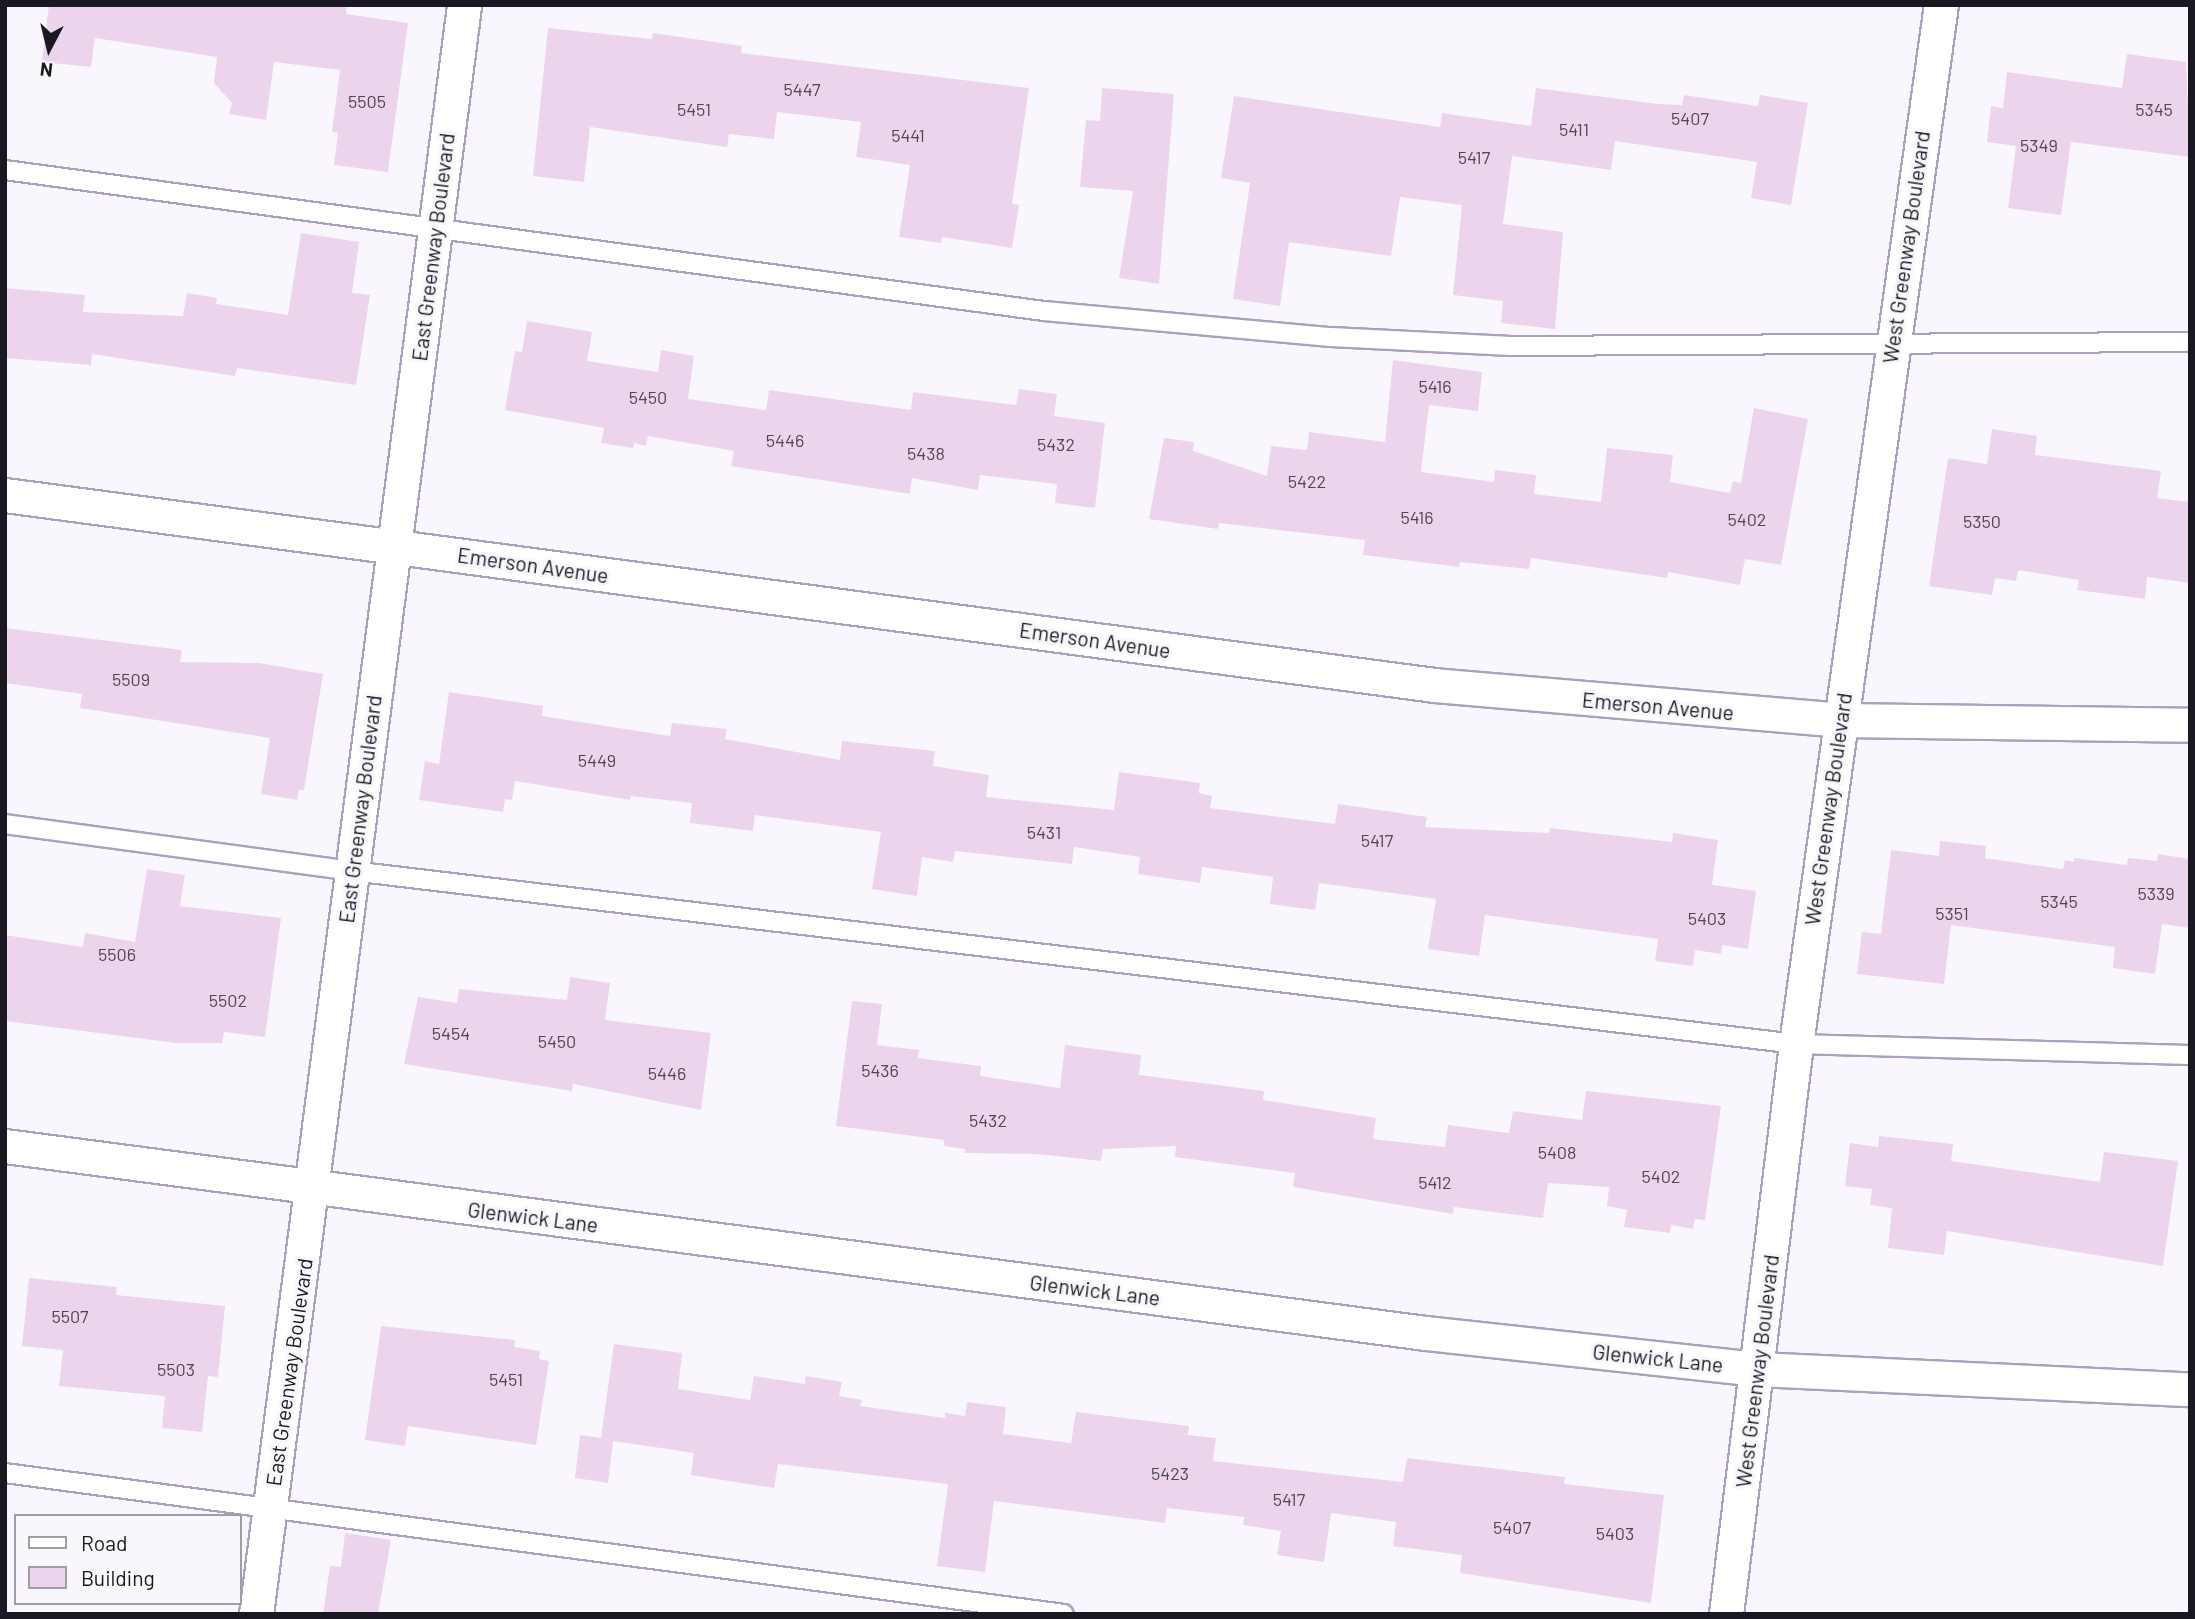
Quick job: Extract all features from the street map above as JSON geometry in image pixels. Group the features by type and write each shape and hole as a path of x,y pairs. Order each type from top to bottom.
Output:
{"street":[{"name":"East Greenway Boulevard","path":"256,1614 464,5"},
{"name":"West Greenway Boulevard","path":"1726,1614 1796,1044 1941,5"},
{"name":"Emerson Avenue","path":"5,495 1434,685 1840,720 2190,725"},
{"name":"Glenwick Lane","path":"5,1146 313,1189 1425,1333 1758,1369 2190,1390"}],"lane":[{"path":"5,170 1044,311 1331,337 1511,346 2190,342"},
{"path":"5,824 352,871 1796,1044 2190,1055"},
{"path":"5,1474 1064,1614"}],"building":[{"path":"49,5 347,5 346,14 408,23 388,172 334,165 338,133 332,132 340,70 274,62 266,120 229,114 232,103 214,83 217,57 95,38 91,67 42,62"},
{"path":"548,28 652,39 653,33 742,46 741,53 1029,88 1012,204 1019,205 1012,248 942,237 941,243 899,237 910,165 856,157 861,122 777,112 774,139 729,134 727,147 590,127 584,182 533,176"},
{"path":"2127,54 2186,62 2190,157 2071,142 2061,215 2008,208 2016,146 1987,142 1991,106 2003,108 2007,72 2122,88"},
{"path":"1102,88 1174,94 1159,284 1119,278 1133,191 1080,187 1086,120 1100,121"},
{"path":"1536,88 1658,104 1682,105 1684,95 1758,106 1760,95 1808,103 1791,205 1751,198 1757,162 1615,141 1611,170 1512,156 1503,224 1563,232 1555,329 1501,323 1503,301 1453,295 1462,205 1400,197 1391,256 1289,242 1280,306 1233,299 1250,183 1221,178 1234,96 1440,127 1442,113 1531,126"},
{"path":"301,233 359,242 352,293 370,295 356,385 237,368 235,376 92,354 91,365 5,358 5,288 85,295 83,312 183,316 187,293 217,298 216,304 288,315"},
{"path":"527,321 592,332 587,361 658,372 661,350 694,356 688,399 766,410 769,390 911,410 913,392 1016,405 1019,389 1057,394 1054,416 1105,423 1095,508 1055,503 1057,484 980,475 978,490 912,478 910,494 731,466 734,451 648,436 646,446 634,443 633,448 601,443 604,428 505,410 515,351 522,352"},
{"path":"1393,360 1482,372 1478,411 1429,405 1421,472 1494,482 1495,470 1536,475 1534,494 1601,502 1607,448 1673,455 1670,482 1730,493 1733,481 1741,483 1754,408 1808,419 1781,565 1745,559 1740,585 1668,572 1667,578 1531,558 1529,569 1460,562 1459,567 1363,555 1365,540 1219,523 1218,529 1149,519 1164,438 1194,442 1193,451 1267,476 1271,446 1307,450 1309,432 1385,442"},
{"path":"1992,429 2037,436 2035,455 2161,471 2157,498 2190,502 2190,583 2147,577 2145,599 2077,590 2079,580 2018,570 2016,581 1995,578 1992,595 1929,586 1948,458 1987,464"},
{"path":"5,628 182,650 180,662 259,663 323,674 304,790 299,790 297,800 261,794 270,738 80,708 82,694 5,683"},
{"path":"449,692 543,706 542,716 670,736 672,723 727,729 725,739 840,760 842,741 935,751 933,766 989,775 986,797 1114,810 1119,772 1200,783 1199,793 1212,796 1210,808 1335,824 1338,804 1427,817 1425,827 1549,833 1550,828 1672,842 1673,833 1718,840 1712,885 1756,891 1748,949 1722,945 1721,954 1695,950 1693,966 1655,961 1658,939 1485,915 1479,956 1428,949 1436,899 1319,883 1315,910 1270,904 1273,877 1202,867 1200,883 1138,874 1140,857 1074,847 1072,864 955,851 953,862 922,857 917,896 872,889 881,832 755,815 753,831 690,823 692,803 631,796 630,800 515,781 512,800 505,799 503,812 419,800 425,761 439,764"},
{"path":"1940,841 1986,846 1985,858 2063,869 2065,860 2074,862 2074,858 2127,865 2128,858 2157,861 2158,854 2190,859 2190,928 2162,924 2155,974 2113,968 2115,947 1951,925 1944,984 1857,974 1862,932 1881,934 1891,850 1939,856"},
{"path":"147,869 185,875 180,906 281,918 265,1037 224,1032 222,1043 176,1043 5,1021 5,935 83,947 85,933 135,942"},
{"path":"570,977 610,983 605,1020 711,1033 701,1110 573,1084 572,1091 404,1064 418,997 457,1003 459,989 567,1000"},
{"path":"852,1001 882,1004 877,1045 919,1050 918,1058 981,1066 980,1076 1060,1088 1065,1045 1141,1055 1139,1075 1264,1091 1263,1100 1376,1118 1373,1139 1445,1147 1448,1125 1509,1133 1513,1111 1582,1120 1586,1091 1721,1106 1705,1220 1695,1219 1693,1229 1671,1225 1670,1233 1624,1227 1627,1210 1607,1206 1609,1187 1548,1183 1543,1218 1454,1207 1453,1214 1293,1187 1295,1173 1175,1157 1176,1146 1103,1149 1101,1161 1037,1154 965,1153 965,1149 944,1146 944,1140 836,1126"},
{"path":"1879,1136 1953,1144 1951,1161 2100,1182 2104,1152 2178,1161 2163,1266 1947,1231 1944,1255 1888,1248 1892,1208 1870,1205 1872,1189 1845,1186 1850,1143 1878,1147"},
{"path":"29,1278 117,1287 116,1295 225,1306 218,1377 208,1376 202,1432 162,1428 165,1396 59,1386 63,1350 22,1346"},
{"path":"381,1326 515,1340 514,1347 540,1351 539,1359 549,1361 536,1445 408,1426 405,1446 365,1440"},
{"path":"614,1344 682,1353 678,1389 750,1400 754,1376 805,1384 806,1376 842,1382 839,1396 862,1400 860,1406 945,1418 945,1413 965,1416 967,1402 1006,1407 1003,1434 1071,1443 1076,1412 1189,1426 1188,1435 1216,1438 1213,1461 1403,1482 1407,1458 1565,1477 1564,1484 1664,1495 1651,1603 1460,1573 1462,1555 1393,1546 1396,1522 1331,1513 1324,1562 1277,1555 1281,1531 1243,1525 1244,1517 1167,1508 1165,1523 994,1501 985,1572 937,1566 948,1484 778,1464 774,1488 691,1475 694,1453 613,1441 608,1483 575,1478 580,1435 601,1438"},
{"path":"345,1533 391,1540 378,1614 323,1614 330,1566 341,1567"}]}
